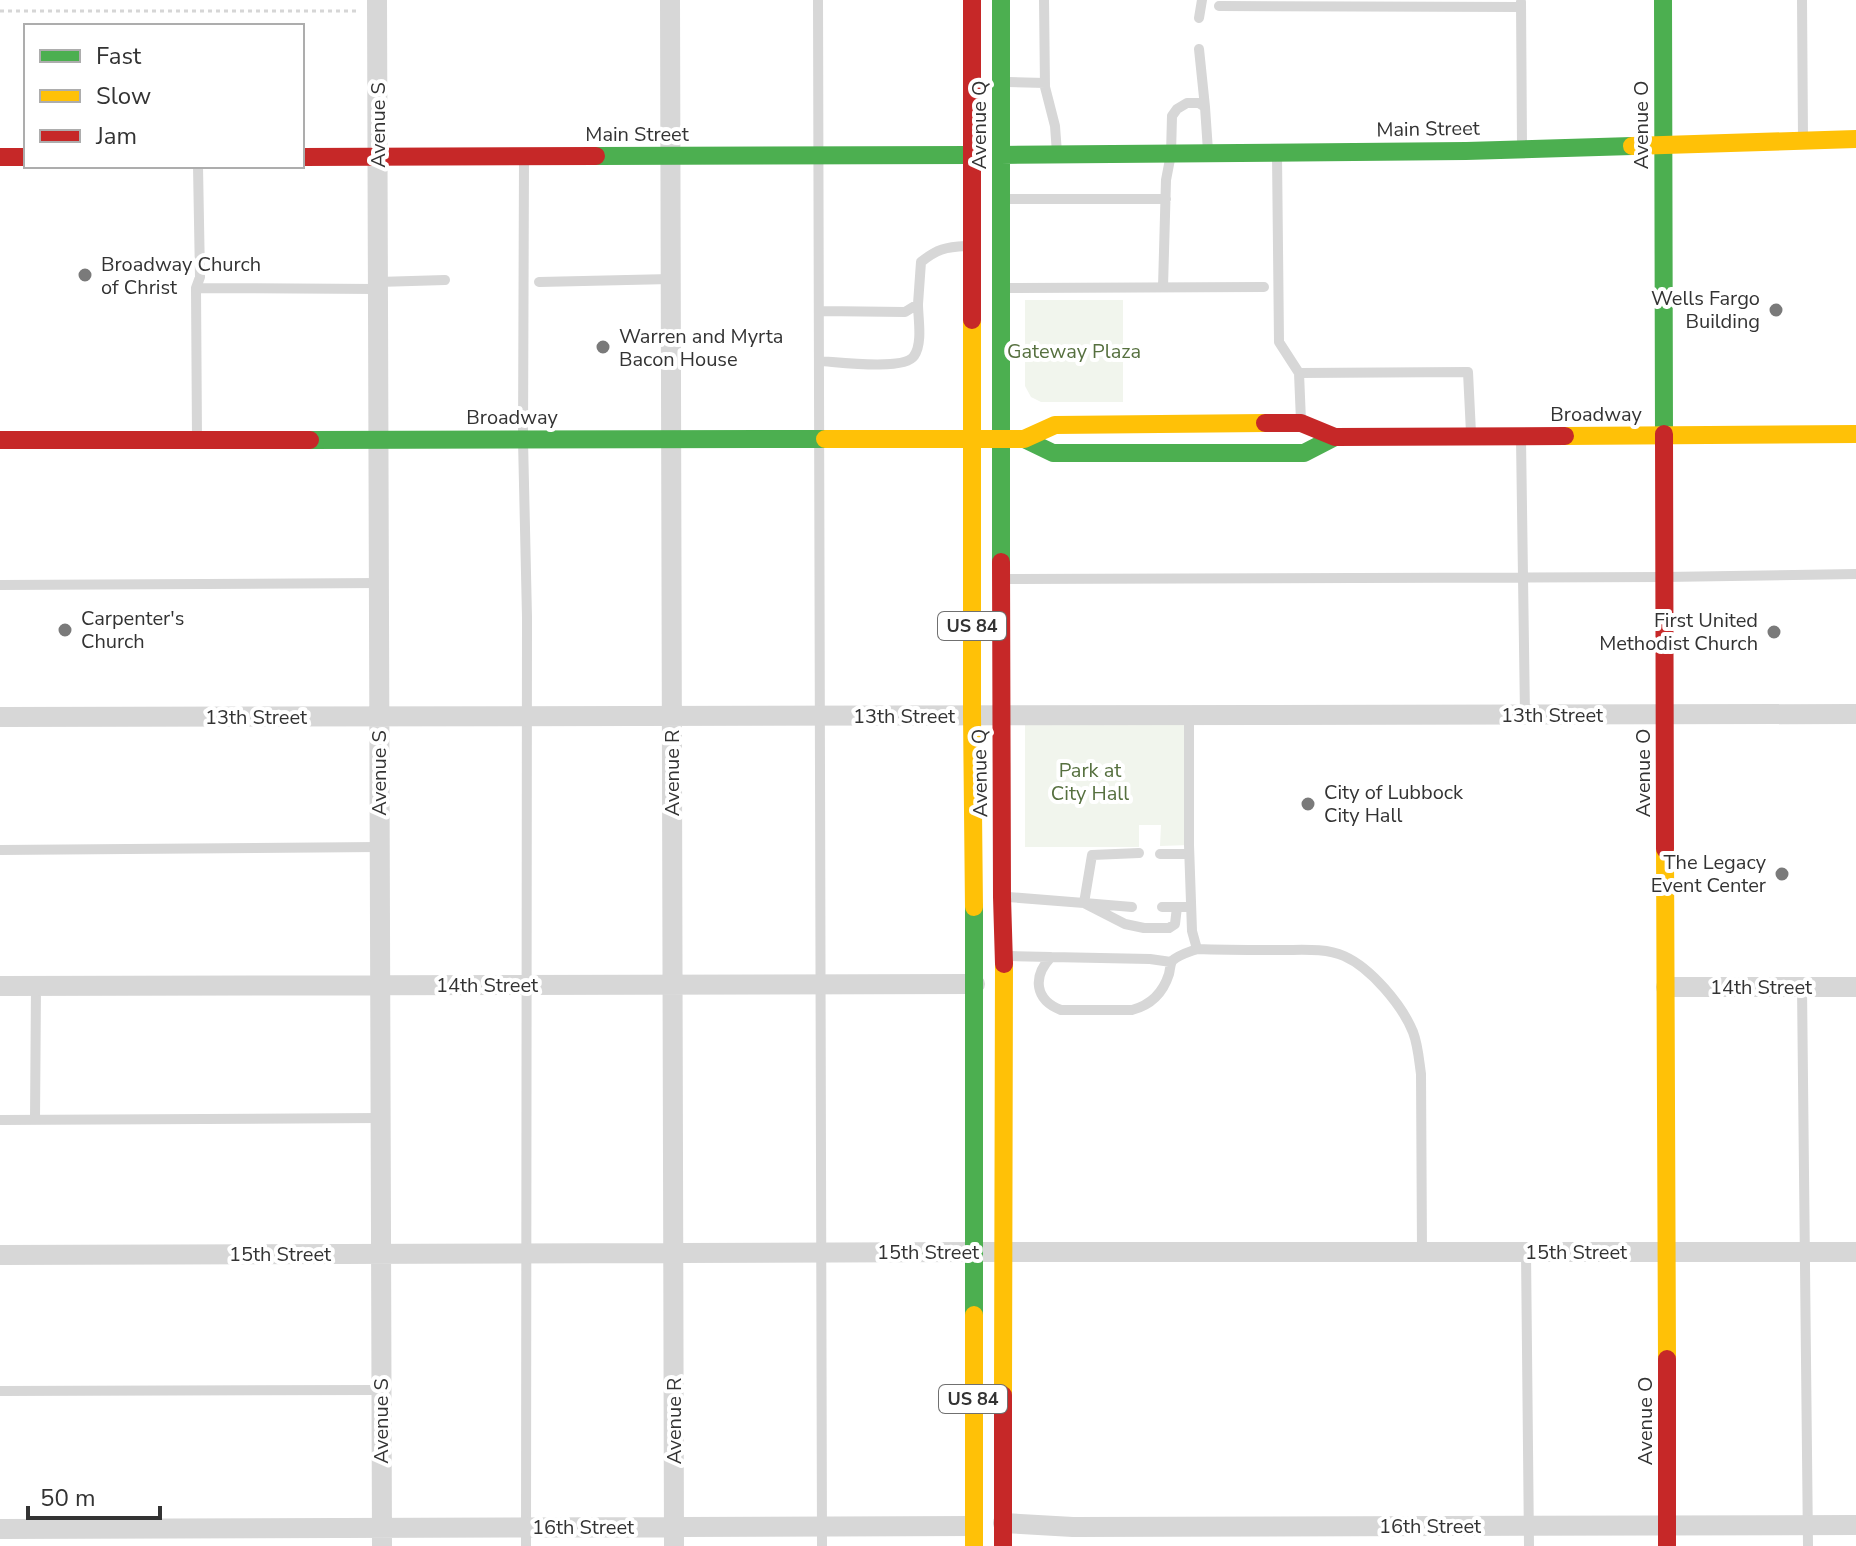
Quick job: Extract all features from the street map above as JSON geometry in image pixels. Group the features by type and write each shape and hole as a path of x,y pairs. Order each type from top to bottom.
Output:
{"main road":[{"name":"Avenue Q","path":"972,0 974,1536"},
{"name":"Avenue Q","path":"1001,0 1003,1546"},
{"name":"Avenue O","path":"1663,0 1667,1536"},
{"name":"Main Street","path":"1001,155 1522,149 1856,139"},
{"name":"Main Street","path":"304,157 972,155"},
{"path":"0,157 24,157"},
{"name":"Broadway","path":"0,440 1024,439 1055,425 1301,423 1335,437 1856,434"},
{"name":"Broadway","path":"1024,439 1053,453 1304,453 1335,437"}],"street":[{"name":"Avenue R","path":"670,0 674,1537"},
{"name":"Avenue S","path":"377,5 382,1537"},
{"name":"13th Street","path":"0,717 1856,714"},
{"name":"14th Street","path":"0,986 975,984"},
{"name":"14th Street","path":"1666,987 1856,987"},
{"name":"15th Street","path":"0,1255 1856,1252"},
{"name":"16th Street","path":"1003,1523 1529,1536 1667,1536 1808,1525 1856,1525"},
{"name":"16th Street","path":"0,1529 382,1537 974,1536"}],"lane":[{"path":"818,0 822,1536"},
{"path":"1044,0 1045,83 1055,126 1057,155"},
{"path":"1199,18 1202,0"},
{"path":"1802,0 1803,141"},
{"path":"1219,6 1521,3 1522,149"},
{"path":"1199,49 1208,153"},
{"path":"1001,82 1045,83"},
{"path":"1163,287 1172,116 1187,103 1199,103 1205,107"},
{"path":"1277,153 1279,342 1299,373 1301,423"},
{"path":"524,156 526,1537"},
{"path":"197,440 198,168"},
{"path":"1001,199 1166,199"},
{"path":"820,361 893,364 914,357 919,346 921,262 945,247 972,246"},
{"path":"539,282 671,279"},
{"path":"196,288 378,285 445,280"},
{"path":"1000,288 1264,287"},
{"path":"820,311 905,312 918,304"},
{"path":"1299,373 1468,372 1471,437"},
{"path":"1521,437 1525,715"},
{"path":"1000,579 1856,574"},
{"path":"0,585 379,583"},
{"path":"1189,715 1189,854 1192,931 1197,949"},
{"path":"0,850 379,847"},
{"path":"1084,903 1092,855 1139,853"},
{"path":"1160,854 1189,854"},
{"path":"1002,897 1132,907"},
{"path":"1084,903 1125,924 1144,928 1169,928 1175,924 1177,907"},
{"path":"1162,907 1191,907"},
{"path":"1051,957 1044,965 1039,987 1050,1006 1061,1010 1132,1010 1143,1007 1163,989 1171,962 1197,949 1313,950 1342,954 1359,964 1403,1012 1418,1051 1421,1074 1422,1252"},
{"path":"1004,956 1171,962"},
{"path":"35,1120 36,986"},
{"path":"1802,987 1808,1546"},
{"path":"0,1120 380,1118"},
{"path":"1526,1252 1529,1536"},
{"path":"0,1391 381,1390"}],"path":[{"path":"0,11 377,5"}],"green space":[{"name":"Gateway Plaza","path":"1025,300 1123,300 1123,402 1041,402 1031,397 1025,386"},
{"name":"Park at City Hall","path":"1025,715 1189,715 1189,845 1160,846 1161,825 1139,825 1139,847 1025,847"}],"traffic: fast":[{"path":"1001,0 1001,562"},
{"path":"1663,0 1664,434"},
{"path":"1001,155 1466,151 1632,146"},
{"path":"596,156 972,155"},
{"path":"1024,439 1053,453 1304,453 1335,437"},
{"path":"310,440 825,439"},
{"path":"974,907 974,1315"}],"traffic: slow":[{"path":"1632,146 1856,139"},
{"path":"972,320 974,907"},
{"path":"825,439 1024,439 1055,425 1265,423"},
{"path":"1565,436 1856,434"},
{"path":"1665,849 1667,1359"},
{"path":"1003,1395 1004,964"},
{"path":"974,1315 974,1546"}],"traffic: jam":[{"path":"972,0 972,320"},
{"path":"304,157 596,156"},
{"path":"0,157 24,157"},
{"path":"1265,423 1301,423 1335,437 1565,436"},
{"path":"1664,434 1665,849"},
{"path":"0,440 310,440"},
{"path":"1001,562 1004,964"},
{"path":"1667,1359 1667,1546"},
{"path":"1003,1395 1003,1546"}],"place":[{"name":"Broadway Church of Christ","path":"85,275"},
{"name":"Wells Fargo Building","path":"1776,310"},
{"name":"Warren and Myrta Bacon House","path":"603,347"},
{"name":"Carpenter's Church","path":"65,630"},
{"name":"First United Methodist Church","path":"1774,632"},
{"name":"City of Lubbock City Hall","path":"1308,804"},
{"name":"The Legacy Event Center","path":"1782,874"}]}
